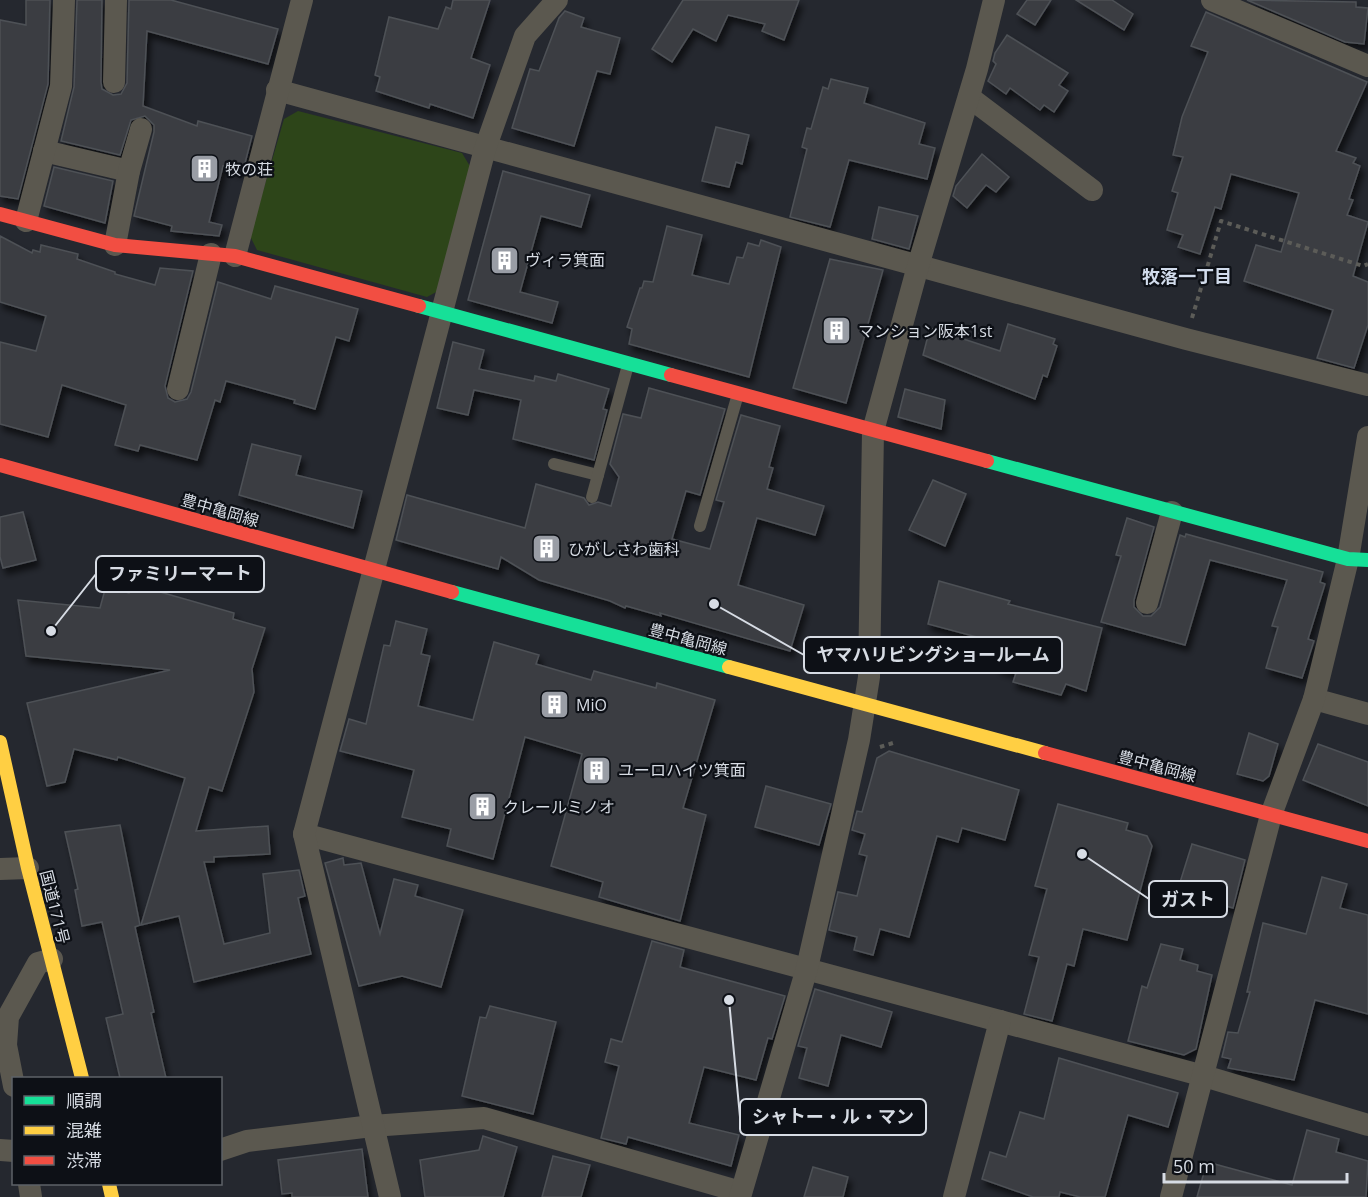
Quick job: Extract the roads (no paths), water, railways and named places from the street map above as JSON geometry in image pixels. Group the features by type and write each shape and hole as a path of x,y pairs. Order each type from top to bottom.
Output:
{"main road":[{"path":"0,214 114,245 235,256 628,365 1358,560"},
{"name":"豊中亀岡線","path":"0,465 373,570 1368,841"},
{"name":"国道171号","path":"0,742 28,868 82,1077"}],"street":[{"path":"26,221 61,86 64,0"},
{"path":"114,82 116,0"},
{"path":"235,256 302,0"},
{"path":"390,1197 304,834 485,149 525,36 558,0"},
{"path":"222,1149 247,1141 372,1126 484,1118 741,1194 807,968 859,740 869,677 873,431 918,266 969,97 994,0"},
{"path":"1212,0 1368,66"},
{"path":"277,90 485,149 1368,386"},
{"path":"969,97 1092,190"},
{"path":"114,245 129,171 141,129"},
{"path":"44,151 129,171"},
{"path":"178,389 212,254"},
{"path":"1171,1197 1271,815 1314,699 1358,560 1368,436"},
{"path":"1147,603 1172,512"},
{"path":"1314,699 1368,714"},
{"path":"304,834 1204,1076 1368,1125"},
{"path":"0,869 28,868"},
{"path":"12,1077 6,1045 8,1017 38,963 51,959"},
{"path":"954,1197 1000,1021"}],"lane":[{"path":"592,497 628,365"},
{"path":"700,526 738,394"},
{"path":"554,464 598,475"}],"place":[{"name":"牧の荘","path":"204,169"},
{"name":"ヴィラ箕面","path":"504,260"},
{"name":"マンション阪本1st","path":"837,331"},
{"name":"ひがしさわ歯科","path":"547,549"},
{"name":"ヤマハリビングショールーム","path":"714,604"},
{"name":"ファミリーマート","path":"51,631"},
{"name":"MiO","path":"555,705"},
{"name":"ユーロハイツ箕面","path":"597,770"},
{"name":"クレールミノオ","path":"482,807"},
{"name":"ガスト","path":"1082,854"},
{"name":"シャトー・ル・マン","path":"729,1000"}],"district":[{"name":"牧落一丁目","path":"1187,277"}]}
